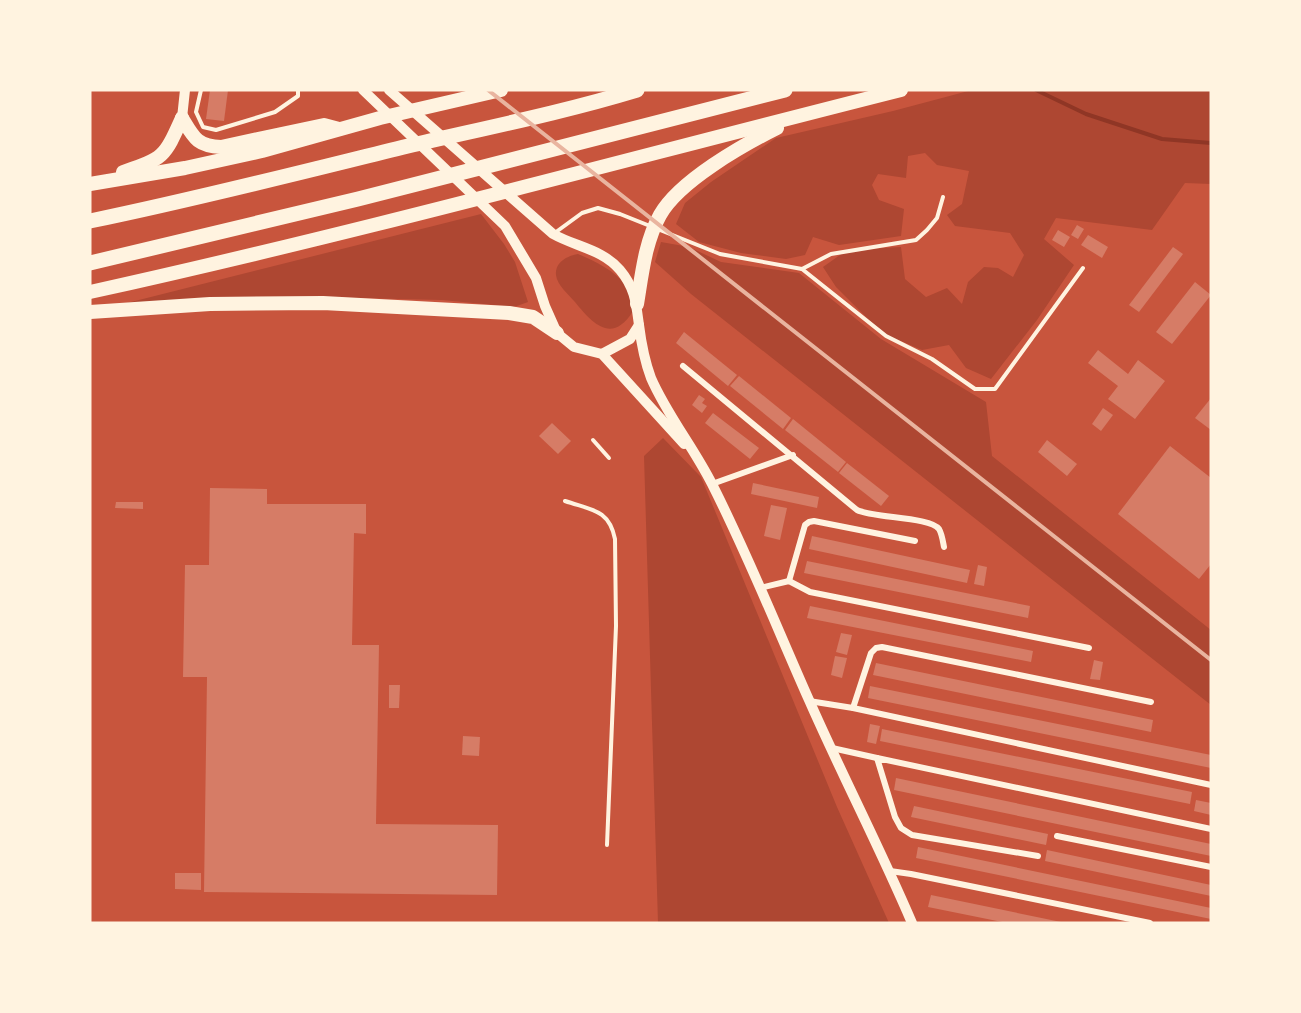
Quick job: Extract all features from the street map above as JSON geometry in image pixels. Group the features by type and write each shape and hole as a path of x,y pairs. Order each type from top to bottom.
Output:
{"highway":[{"path":"90,183 186,168 262,151 380,118 501,90"},
{"path":"90,220 182,202 559,112 637,90"},
{"path":"90,263 358,200 785,90"},
{"path":"90,292 197,268 621,163 901,90"},
{"path":"637,304 644,261 653,229 661,213 674,196 699,176 753,140 803,115"},
{"path":"182,118 197,141 208,146 221,147 324,125 340,130"},
{"path":"90,183 154,161 171,144 182,118"},
{"path":"90,312 210,304 323,303 509,313 533,317 557,333"}],"street":[{"path":"182,118 185,90"},
{"path":"363,90 505,226 536,278 557,333 574,347 602,354 700,462"},
{"path":"389,90 553,234 568,243 595,250 621,271 632,289 637,304 639,325 651,376 662,400 712,484 912,923"},
{"path":"602,354 630,339 639,325"},
{"path":"683,366 863,513 930,523 939,530 944,547"},
{"path":"712,484 793,455"},
{"path":"789,581 805,525 808,522 814,521 915,541"},
{"path":"760,588 789,581 810,592 1089,648"},
{"path":"853,708 871,652 882,647 1151,702"},
{"path":"809,701 853,708 1211,785"},
{"path":"832,748 1211,829"},
{"path":"877,758 895,817 901,828 912,835 1038,856"},
{"path":"1057,836 1211,867"},
{"path":"890,871 1150,923"}],"lane":[{"path":"201,90 196,112 204,127 216,130 275,112 298,96 298,90"},
{"path":"802,269 831,254 916,240 937,218 943,197"},
{"path":"553,234 582,213 598,208 620,214 720,254 802,269 886,336 932,359 975,389 995,389 1083,268"},
{"path":"657,414 662,400"},
{"path":"593,440 609,458"},
{"path":"566,501 604,514 612,526 615,539 616,626 607,845"}],"shaded area":[{"path":"972,90 1211,90 1211,184 1185,183 1152,230 1056,218 1044,239 1074,265 1037,320 991,379 966,368 949,345 922,350 882,333 836,287 823,267 847,250 901,247 905,279 926,297 947,288 962,304 968,282 984,267 998,268 1013,277 1024,255 1010,233 955,226 947,215 962,204 969,171 937,165 925,153 908,156 906,178 878,174 872,185 879,200 904,209 901,236 839,245 813,237 805,255 786,259 741,253 699,242 676,224 685,203 711,182 776,138"},
{"path":"481,214 515,262 528,302 514,307 442,300 317,297 127,303"},
{"path":"661,242 689,247 721,262 799,273 881,339 986,402 992,456 1211,630 1211,705 691,294 655,262"},
{"path":"578,254 611,271 626,287 633,311 617,327 610,329 595,323 558,282 557,267 566,258"},
{"path":"663,438 701,477 837,807 889,923 658,923 644,456"}],"building":[{"path":"210,90 228,90 224,121 206,119"},
{"path":"1077,225 1084,229 1078,239 1071,235"},
{"path":"1058,230 1070,237 1064,247 1052,240"},
{"path":"1088,235 1108,247 1102,258 1081,245"},
{"path":"1173,247 1183,254 1139,312 1129,305"},
{"path":"1195,282 1211,295 1172,344 1156,332"},
{"path":"684,332 737,375 728,386 676,343"},
{"path":"1098,350 1128,374 1138,360 1165,381 1135,419 1108,399 1118,386 1088,363"},
{"path":"739,376 791,418 783,429 730,386"},
{"path":"699,395 705,399 702,403 707,406 702,413 692,405"},
{"path":"1211,398 1211,430 1195,418"},
{"path":"1103,408 1113,415 1101,431 1092,424"},
{"path":"713,413 759,448 750,459 705,423"},
{"path":"793,419 846,462 838,472 785,430"},
{"path":"552,423 571,441 558,454 539,436"},
{"path":"1047,440 1077,464 1067,476 1038,452"},
{"path":"1170,446 1211,478 1211,564 1199,579 1118,514"},
{"path":"847,463 889,496 881,506 839,473"},
{"path":"753,483 819,497 817,508 751,494"},
{"path":"210,488 267,489 267,504 366,504 366,534 354,533 352,645 379,645 376,824 498,825 497,895 204,892 207,677 183,677 185,565 209,565"},
{"path":"116,502 143,502 143,509 115,508"},
{"path":"771,505 787,508 780,540 764,536"},
{"path":"812,536 970,570 967,583 809,549"},
{"path":"807,561 1030,606 1028,618 804,573"},
{"path":"978,565 987,567 984,586 974,584"},
{"path":"810,606 1033,651 1031,662 807,618"},
{"path":"841,633 852,635 847,655 836,652"},
{"path":"835,656 847,658 842,678 831,675"},
{"path":"1094,660 1103,662 1100,680 1090,679"},
{"path":"876,663 1153,720 1151,732 873,675"},
{"path":"389,685 400,685 399,708 389,708"},
{"path":"870,686 1211,755 1211,768 868,698"},
{"path":"870,724 880,726 876,744 867,742"},
{"path":"882,729 1192,792 1190,804 880,741"},
{"path":"463,736 480,737 479,756 462,755"},
{"path":"896,778 1211,844 1211,856 894,790"},
{"path":"1196,800 1211,803 1211,815 1194,811"},
{"path":"914,806 1048,834 1046,845 911,817"},
{"path":"918,847 1211,908 1211,919 916,858"},
{"path":"1047,850 1211,885 1211,896 1045,861"},
{"path":"175,873 201,873 201,890 175,889"},
{"path":"931,895 1061,923 1007,923 928,907"}],"waterway":[{"path":"1036,90 1086,114 1162,139 1211,143"}],"railway":[{"path":"488,90 1211,660"}]}
